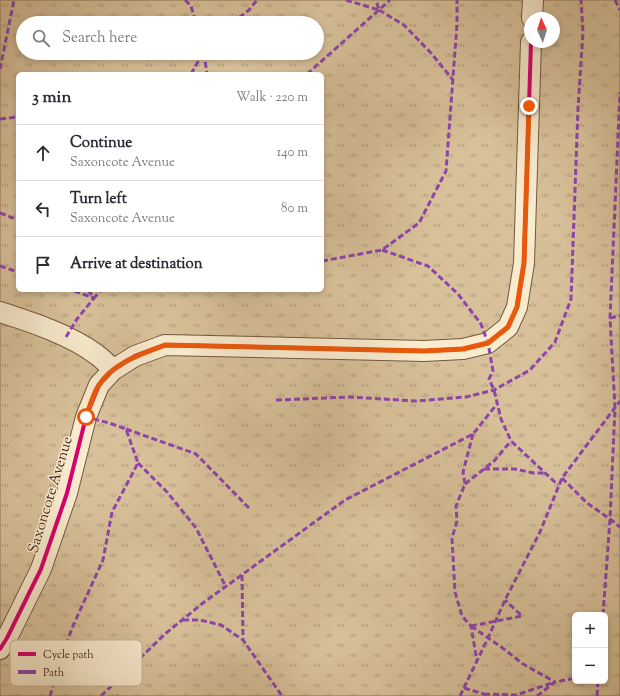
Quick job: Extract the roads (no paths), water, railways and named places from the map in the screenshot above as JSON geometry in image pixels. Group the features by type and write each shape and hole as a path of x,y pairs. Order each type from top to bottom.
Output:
{"street":[{"path":"532,0 532,12"},
{"name":"Saxoncote Avenue","path":"0,649 7,638 41,569 67,493 86,417 99,385 113,370 135,356 165,345 424,351 463,349 488,343 508,327 517,307 524,263 531,48"},
{"path":"0,312 66,337 96,354 113,370"}]}
